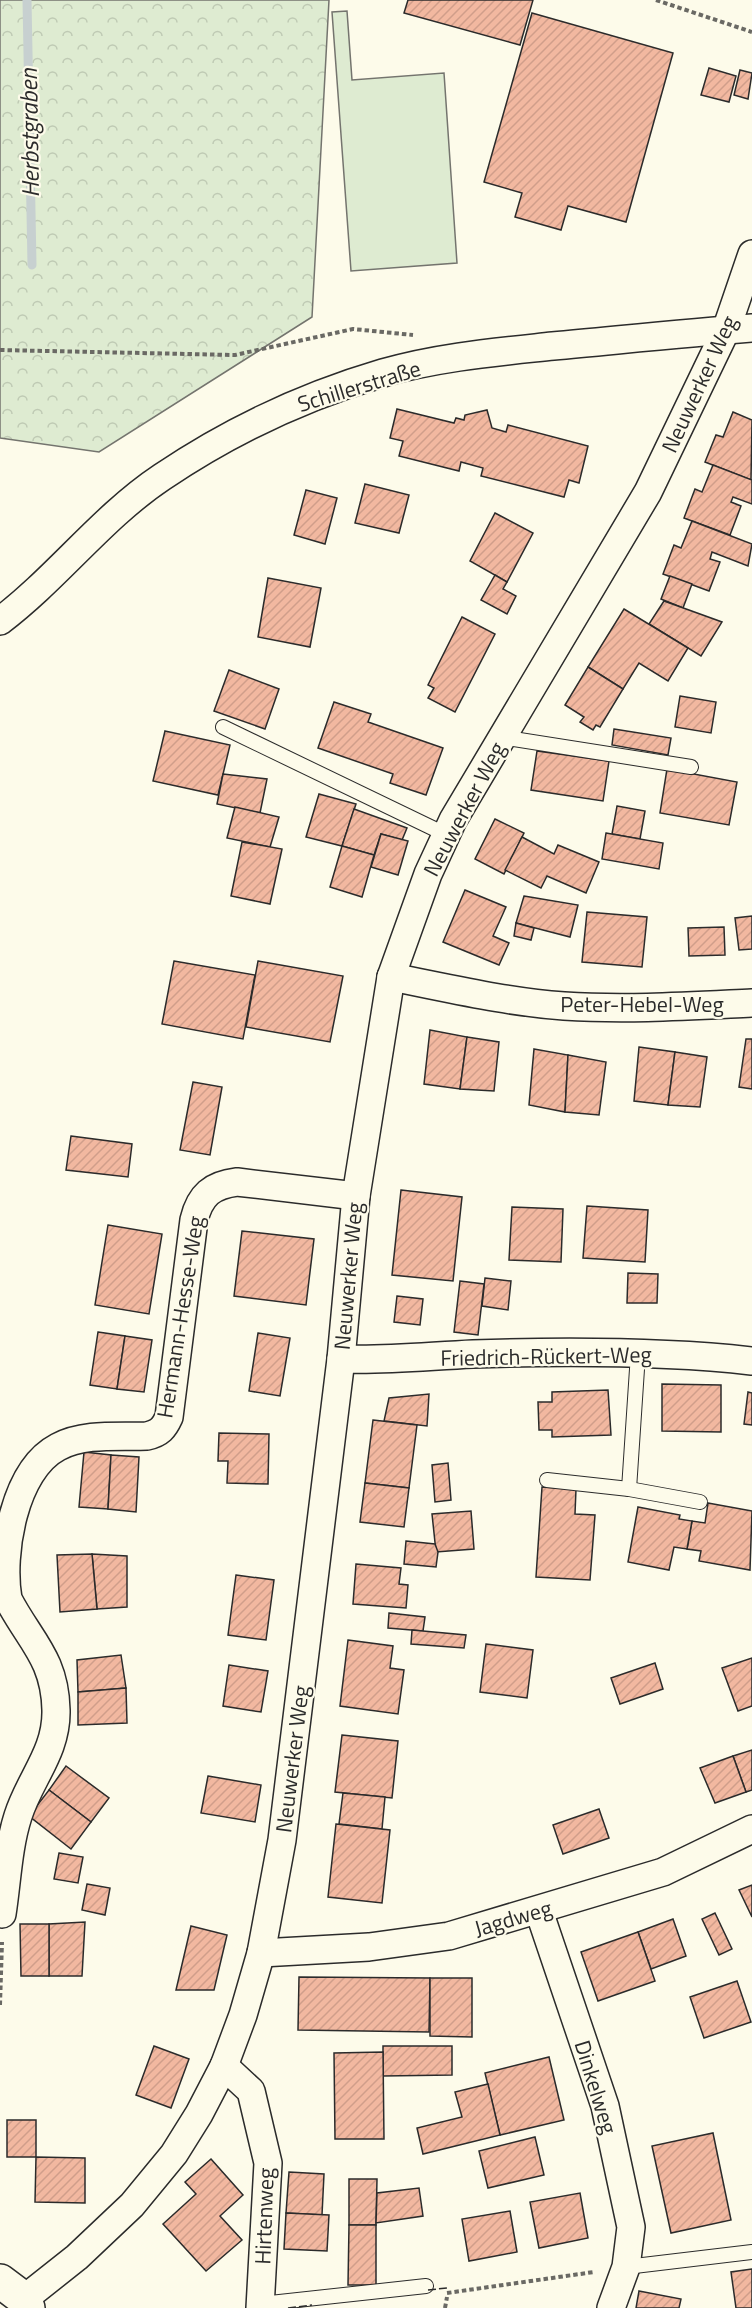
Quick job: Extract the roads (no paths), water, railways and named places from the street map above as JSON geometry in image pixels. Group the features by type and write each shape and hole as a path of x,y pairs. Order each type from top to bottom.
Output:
{"street":[{"name":"Neuwerker Weg","path":"18,2296 77,2258 132,2205 174,2154 199,2114 224,2066 261,1953 282,1840 341,1359 356,1196 391,977 428,874 447,835 501,737 648,492 739,329 752,254"},
{"name":"Schillerstraße","path":"0,621 114,514 161,477 273,415 327,391 386,372 470,355 739,329"},
{"name":"Peter-Hebel-Weg","path":"391,977 512,1000 562,1006 626,1008 752,1003"},
{"name":"Hermann-Hesse-Weg","path":"2,1914 18,1815 46,1758 54,1734 56,1708 49,1670 40,1646 8,1599 2,1579 3,1534 22,1481 39,1459 59,1446 88,1438 147,1436 156,1434 165,1427 169,1417 194,1220 197,1205 212,1188 220,1184 237,1182 356,1196"},
{"name":"Friedrich-Rückert-Weg","path":"341,1359 372,1360 474,1354 638,1354 694,1355 752,1361"},
{"name":"Jagdweg","path":"261,1953 369,1947 449,1936 663,1872 752,1829"},
{"name":"Dinkelweg","path":"538,1911 606,2106 631,2227 626,2267 611,2308"},
{"name":"Hirtenweg","path":"224,2066 251,2091 268,2163 260,2306"}],"lane":[{"path":"223,727 447,835"},
{"path":"501,737 691,766"},
{"path":"629,1489 638,1354"},
{"path":"547,1480 629,1489 700,1502"},
{"path":"626,2267 752,2252"},
{"path":"260,2306 431,2290"}],"waterway":[{"name":"Herbstgraben","path":"27,0 32,265"}]}
